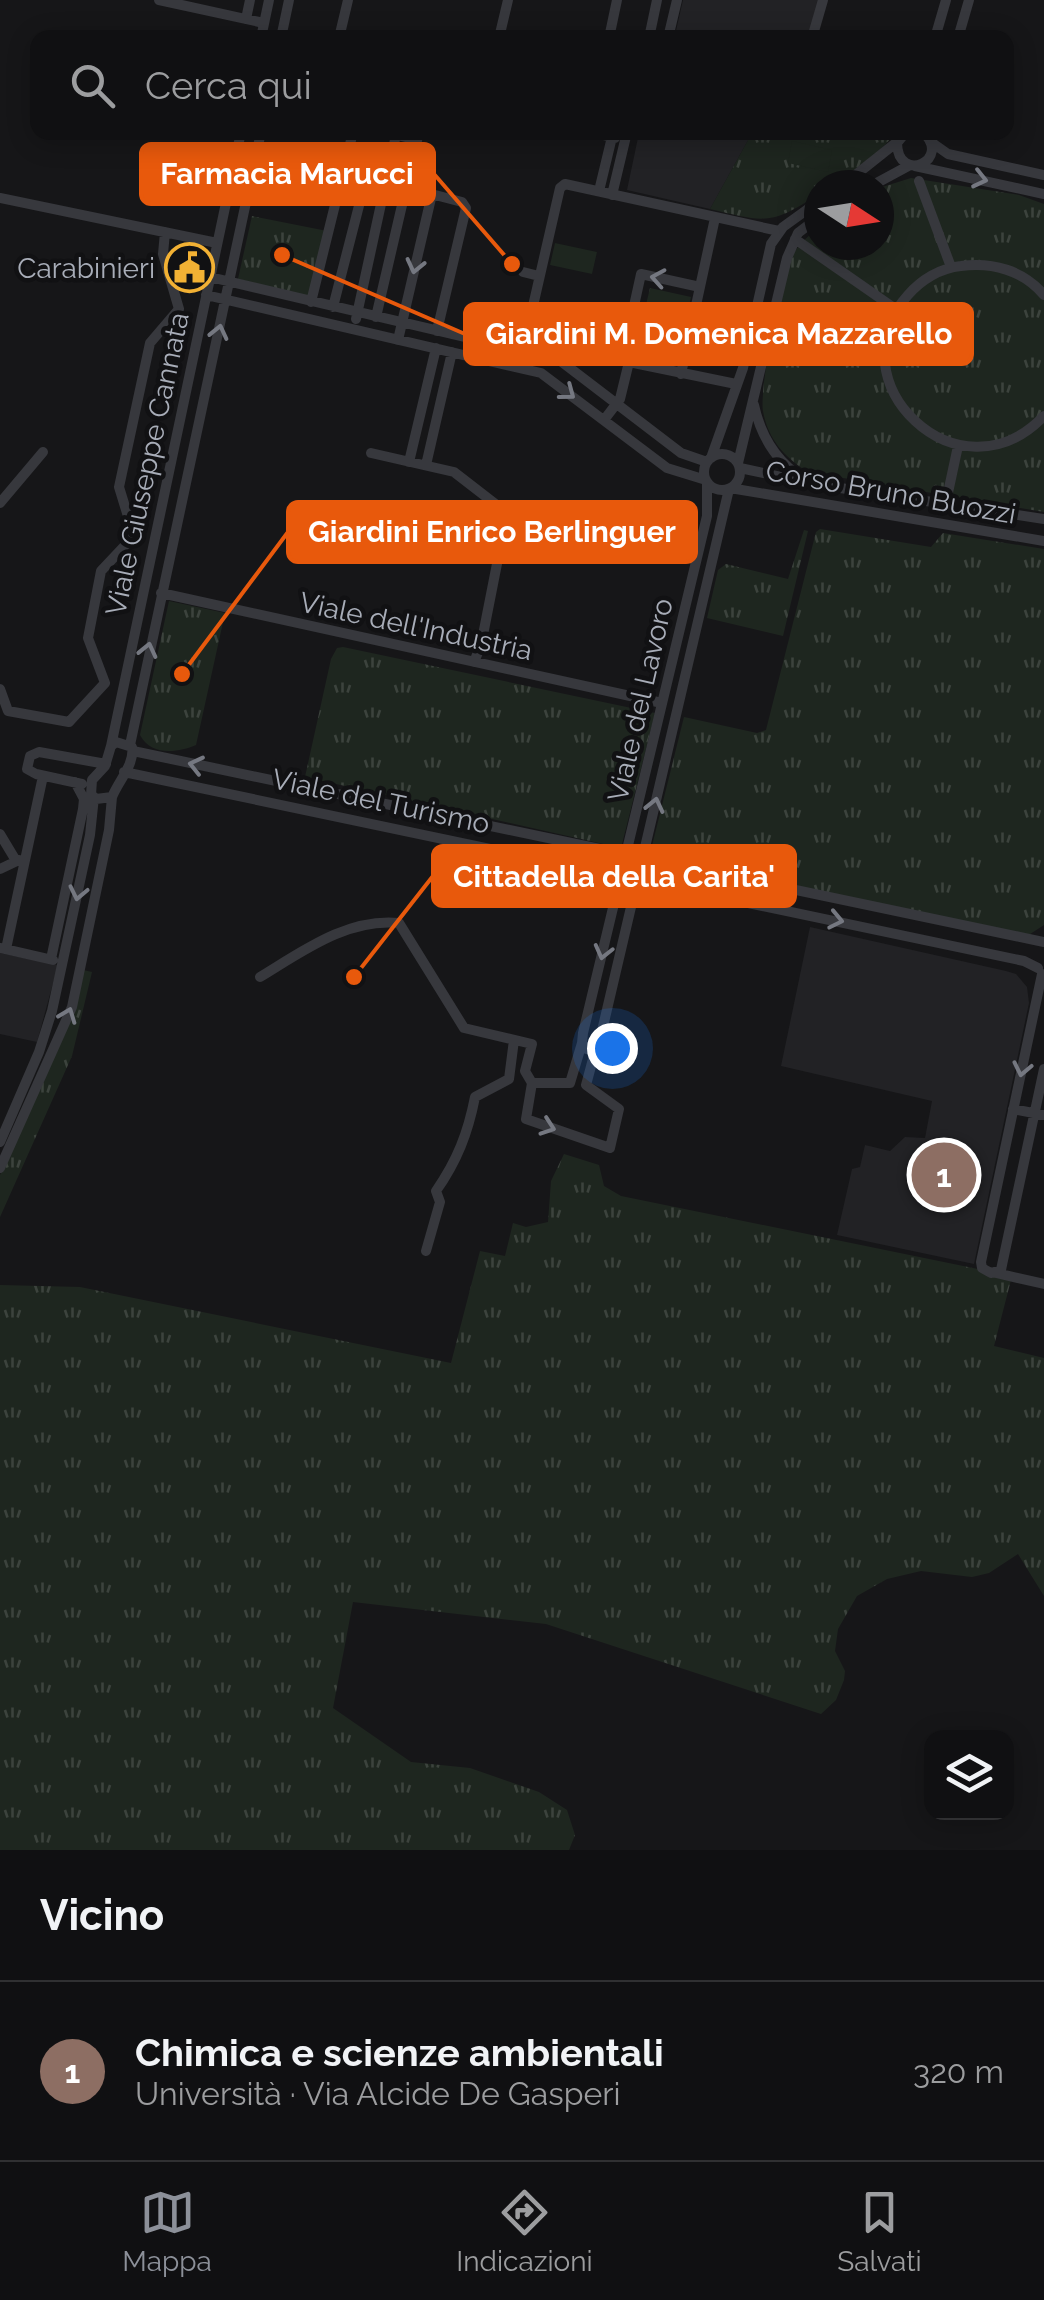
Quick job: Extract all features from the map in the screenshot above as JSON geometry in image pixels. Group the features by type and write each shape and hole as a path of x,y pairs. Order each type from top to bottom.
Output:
{"street":[{"path":"160,0 264,23"},
{"path":"246,19 250,0"},
{"path":"263,30 269,0"},
{"path":"283,30 289,0"},
{"path":"341,30 348,0"},
{"path":"500,30 508,0"},
{"path":"610,30 617,0"},
{"path":"651,30 658,0"},
{"path":"670,30 677,0"},
{"path":"815,30 824,0"},
{"path":"937,30 946,0"},
{"path":"960,30 968,0"},
{"name":"Viale Giuseppe Cannata","path":"0,1142 43,1042 63,962 90,835 92,792 111,746 239,140"},
{"name":"Viale Giuseppe Cannata","path":"0,1168 72,1007 109,830 112,797 132,760 131,748 161,593 260,140"},
{"path":"311,302 351,140"},
{"path":"353,329 382,197 390,140"},
{"path":"376,317 417,140"},
{"path":"600,191 612,140"},
{"path":"612,194 625,140"},
{"path":"861,170 897,140"},
{"path":"902,140 898,154 912,166 1044,194"},
{"path":"894,175 929,158 928,140"},
{"path":"932,140 948,154 1044,174"},
{"path":"408,180 410,187 462,202 466,208 437,331"},
{"path":"919,181 951,267"},
{"path":"518,368 560,188 572,184 779,232"},
{"path":"334,308 362,194 382,197"},
{"path":"398,340 432,194"},
{"path":"0,198 217,243"},
{"path":"706,481 709,460 736,384 771,244 779,232 804,213"},
{"path":"682,374 715,218"},
{"path":"206,295 540,372 667,468 706,481 717,489 730,488 738,480 786,258 804,231"},
{"path":"165,232 163,254 179,310"},
{"path":"796,239 897,310"},
{"path":"1044,295 1010,270 981,264 951,267 920,284 897,310 886,352 893,394 909,418 932,436 958,446 984,447 1010,441 1033,428 1044,416"},
{"path":"524,272 539,276"},
{"path":"700,287 642,274 623,356 629,362 736,384"},
{"path":"210,277 558,358 680,453 709,460 722,454 739,465"},
{"path":"179,310 202,314"},
{"path":"134,536 120,487 150,343 179,310"},
{"path":"409,462 436,348"},
{"path":"426,466 452,352"},
{"path":"604,420 617,404 629,362"},
{"path":"753,398 765,440 787,468 814,484"},
{"path":"946,502 958,446"},
{"path":"0,503 44,452"},
{"path":"371,453 454,472 507,513 474,662"},
{"name":"Corso Bruno Buozzi","path":"739,465 814,484 1044,518"},
{"name":"Viale del Lavoro","path":"706,481 707,516 582,1043 570,1083 532,1083 526,1119 610,1148 619,1109 586,1084 730,488"},
{"name":"Corso Bruno Buozzi","path":"730,488 1044,541"},
{"path":"922,520 926,499"},
{"path":"959,527 963,505"},
{"path":"134,536 155,540"},
{"path":"104,683 88,638 101,570 134,536"},
{"name":"Viale dell'Industria","path":"161,593 662,704"},
{"path":"104,683 123,686"},
{"path":"0,690 8,712 70,722 104,683"},
{"path":"111,746 116,742 131,748"},
{"name":"Viale del Turismo","path":"131,748 244,776 1044,942"},
{"path":"106,764 39,752 30,756 27,769 75,782 102,800 112,797"},
{"name":"Viale del Turismo","path":"124,772 1024,961 1041,972"},
{"path":"43,776 20,860 3,949 63,962"},
{"path":"240,795 244,776"},
{"path":"50,959 83,809 84,799 75,782"},
{"path":"434,835 439,816"},
{"path":"0,834 20,860"},
{"path":"0,869 20,860"},
{"path":"260,977 328,936 380,921 399,923 464,1028 532,1044 525,1070 532,1083"},
{"path":"1044,942 1037,954 1041,972 981,1262 986,1272 1044,1284"},
{"path":"426,1252 440,1202 436,1191 454,1165 468,1132 475,1097 510,1079 514,1040"},
{"path":"582,1043 587,1049 597,1043"},
{"path":"996,1274 1002,1264 1039,1114 1044,1069"},
{"path":"1013,1109 1039,1114"}],"shaded area":[{"path":"683,0 819,0 811,30 676,30"},
{"path":"638,140 748,140 710,209 627,190"},
{"path":"810,927 1006,971 1016,974 1027,987 1029,1003 974,1264 837,1235 852,1169 860,1167 865,1145 890,1151 905,1137 925,1138 932,1101 781,1066"},
{"path":"0,953 58,965 37,1042 0,1034"}],"green space":[{"path":"748,140 889,140 856,170 804,170 804,203 789,212 767,218 710,209"},
{"path":"792,141 832,150 828,170 788,163"},
{"path":"911,178 1019,195 1044,204 1044,512 808,472 773,439 763,411 764,381 777,309 792,256 804,240 804,260 894,260 894,183"},
{"path":"252,216 327,231 310,297 238,279"},
{"path":"555,243 597,252 592,274 550,265"},
{"path":"650,288 691,297 677,356 636,347"},
{"path":"820,529 931,547 943,533 1044,549 1044,925 1027,936 650,854 684,717 757,733 766,730 816,532"},
{"path":"804,530 808,531 783,636 707,618 718,570 726,564 788,579"},
{"path":"169,601 225,613 196,745 173,751 151,747 140,735"},
{"path":"337,648 655,713 621,848 305,777 331,659"},
{"path":"83,970 92,972 72,1056 0,1217 0,1175 70,1020"},
{"path":"564,1154 599,1165 604,1186 621,1196 1012,1276 994,1346 1044,1358 1044,1596 1018,1554 989,1573 972,1577 921,1571 887,1579 857,1596 838,1629 835,1651 845,1671 844,1680 836,1700 821,1714 546,1624 353,1602 333,1708 411,1762 470,1768 539,1792 567,1810 575,1835 569,1850 0,1850 0,1285 80,1287 451,1363 480,1251 505,1256 513,1223 526,1227 548,1222 551,1181"}],"place":[{"name":"Giardini M. Domenica Mazzarello","path":"282,255"},
{"name":"Farmacia Marucci","path":"512,264"},
{"name":"Carabinieri","path":"190,268"},
{"name":"Giardini Enrico Berlinguer","path":"182,674"},
{"name":"Cittadella della Carita'","path":"354,977"},
{"name":"Chimica e scienze ambientali","path":"944,1175"}]}
